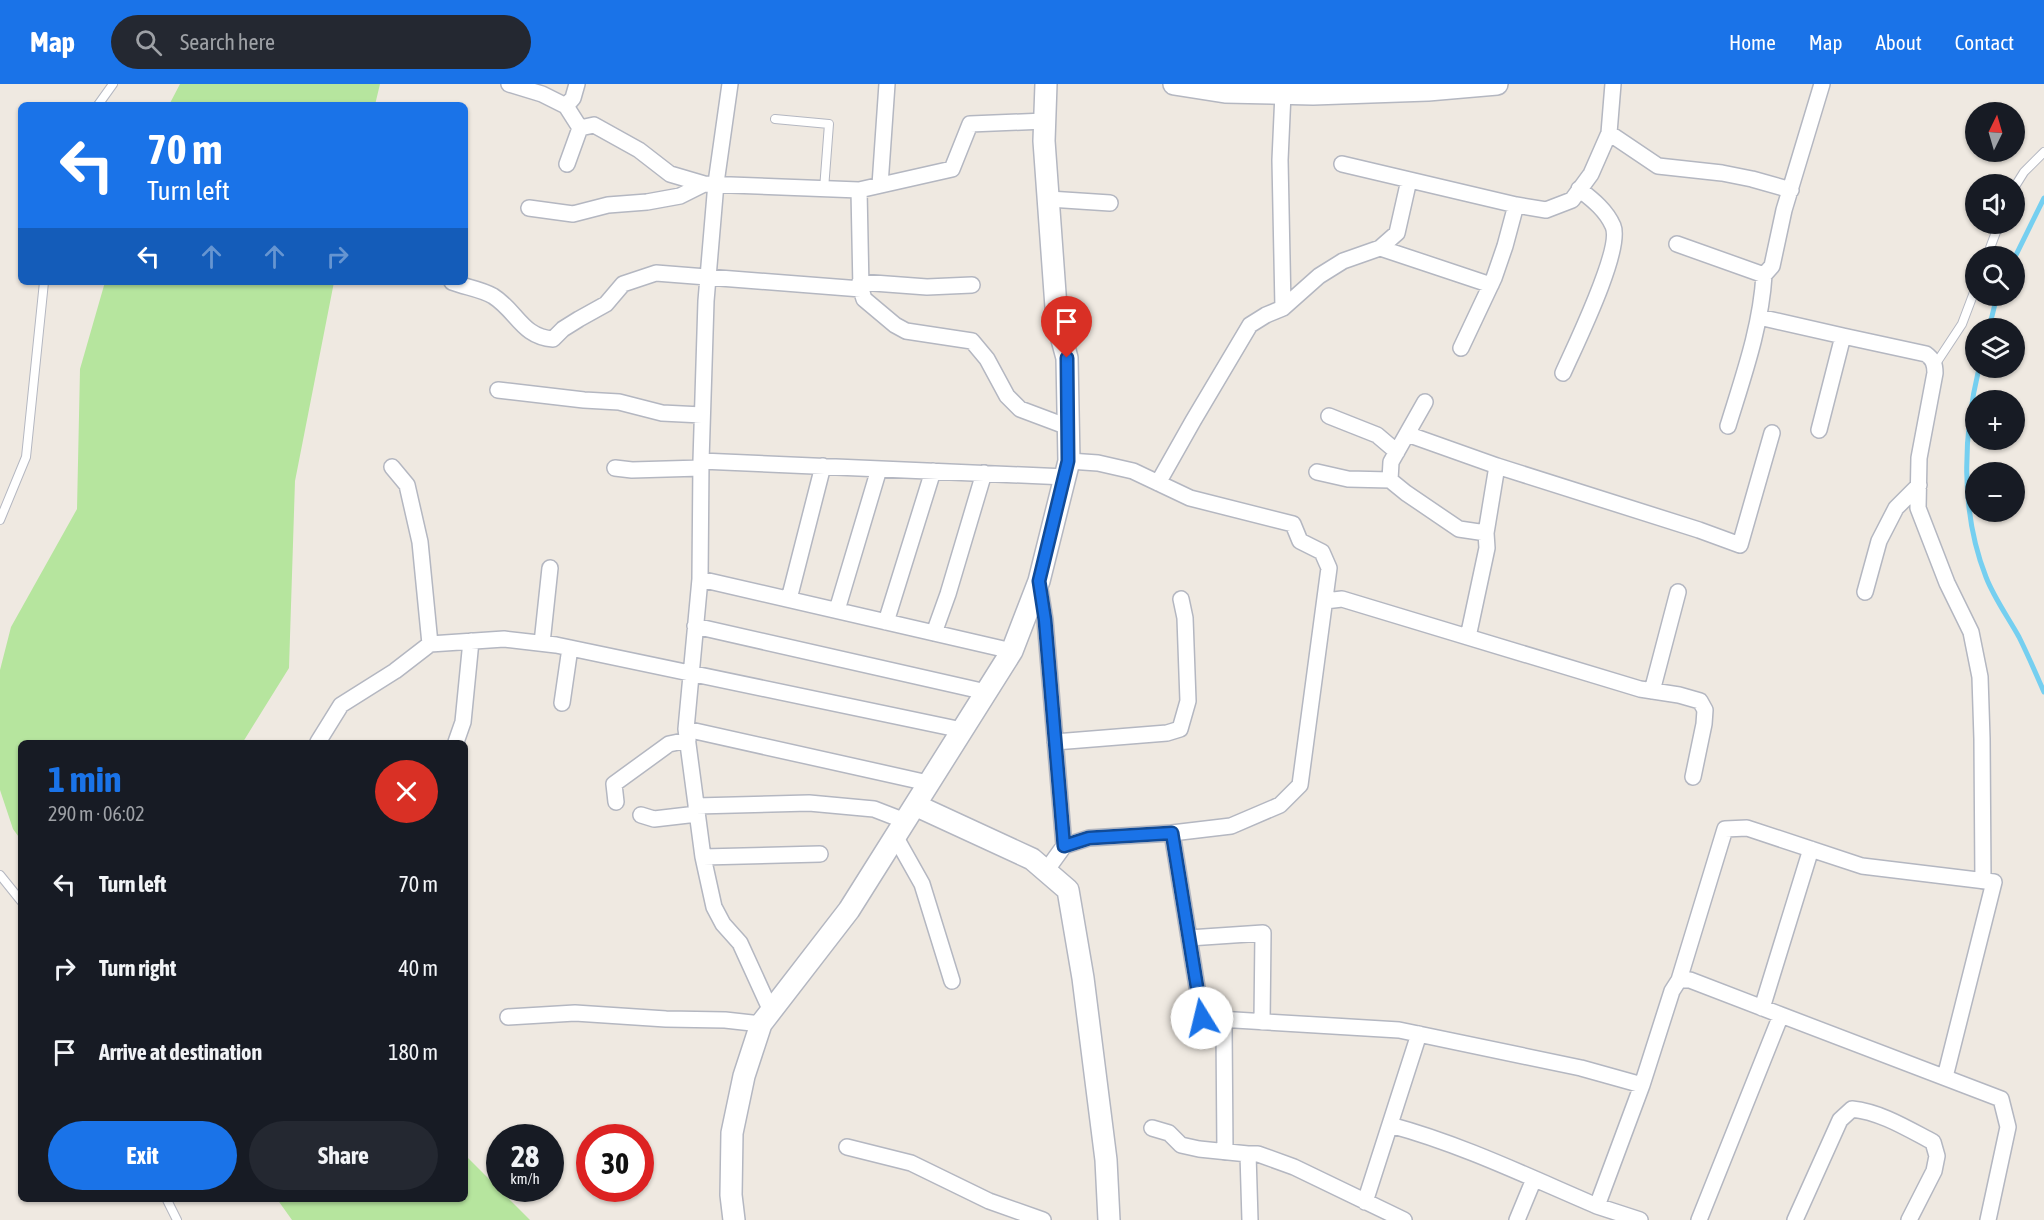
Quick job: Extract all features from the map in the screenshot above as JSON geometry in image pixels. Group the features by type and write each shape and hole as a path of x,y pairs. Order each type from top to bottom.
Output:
{"main road":[{"path":"734,1220 731,1195 732,1133 744,1076 766,1018 849,910 1012,651 1039,581 1067,469 1068,427 1067,358 1058,321 1044,141 1047,84"},
{"path":"1174,84 1224,92 1273,90 1341,94 1497,84"},
{"path":"905,821 1032,859 1068,890 1083,978 1103,1138 1108,1220"}],"street":[{"path":"509,84 542,94 566,106 580,128"},
{"path":"566,106 573,98 577,84"},
{"path":"508,1017 575,1013 666,1019 766,1018 740,943 723,924 714,907 703,857 687,735 700,579 702,415 710,183 730,84"},
{"path":"879,185 887,84"},
{"path":"1342,164 1516,206 1546,210 1572,200 1591,174 1609,133 1613,84"},
{"path":"1728,426 1759,317 1764,275 1772,266 1821,84"},
{"path":"1273,90 1280,160 1283,308"},
{"path":"580,128 594,125 639,150 670,174 710,183 860,190 952,169 970,124 1045,121"},
{"path":"567,164 580,128"},
{"path":"1609,133 1658,166 1722,173 1791,190"},
{"path":"1158,483 1250,326 1266,315 1283,308 1319,276 1343,261 1380,248 1397,233 1410,180"},
{"path":"529,208 573,214 608,205 647,202 680,196 710,183"},
{"path":"1563,373 1611,256 1614,229 1603,209 1580,189"},
{"path":"860,190 860,286 864,299 895,325 906,331 972,341 987,359 1007,396 1020,409 1068,427"},
{"path":"1048,199 1110,203"},
{"path":"1461,348 1491,285 1516,206"},
{"path":"1677,244 1764,275"},
{"path":"1380,248 1491,285"},
{"path":"461,285 490,295 508,308 527,330 540,338 553,339 563,329 606,304 623,284 656,273 860,286 972,285"},
{"path":"1759,317 1926,354 1935,364 1919,458 1918,508 1947,583 1971,632 1980,676 1983,881"},
{"path":"1819,430 1843,336"},
{"path":"498,390 619,402 662,413 702,415"},
{"path":"1390,480 1390,462 1425,402"},
{"path":"1329,416 1377,435 1397,452"},
{"path":"1407,434 1497,466 1740,545 1772,433"},
{"path":"615,468 632,470 701,464 823,466 984,473 1067,469 1098,463 1133,471 1190,498 1293,524 1300,541 1322,552 1329,568 1300,785 1280,805 1231,826 1172,833 1089,838 1064,846 1046,871"},
{"path":"789,599 823,466"},
{"path":"1468,637 1487,548 1486,533 1497,466"},
{"path":"392,467 407,485 420,542 430,644"},
{"path":"837,610 879,469"},
{"path":"886,622 933,471"},
{"path":"1317,472 1348,480 1390,480 1459,529 1486,533"},
{"path":"934,633 984,473"},
{"path":"1865,592 1880,541 1896,508 1919,485"},
{"path":"542,643 550,568"},
{"path":"700,579 1012,651"},
{"path":"1039,581 1045,620 1064,846"},
{"path":"1652,691 1678,592"},
{"path":"1055,742 1167,733 1180,729 1188,701 1185,618 1181,599"},
{"path":"1325,601 1341,599 1640,689 1700,701 1705,710 1704,724 1693,777"},
{"path":"695,626 986,692"},
{"path":"319,740 341,705 395,671 430,644 504,639 570,648 962,730"},
{"path":"457,740 463,722 471,641"},
{"path":"562,703 570,648"},
{"path":"616,802 614,784 669,744 687,735 928,783"},
{"path":"641,815 654,819 697,810 809,803 874,809 905,821 952,981"},
{"path":"1597,1206 1642,1085 1672,992 1679,980 1725,829 1747,828 1862,866 1994,882 1954,1035 1946,1077"},
{"path":"1172,833 1202,1018 1399,1030 1581,1068 1642,1085"},
{"path":"1762,1008 1811,849"},
{"path":"703,857 820,854"},
{"path":"1189,938 1263,933 1262,1022"},
{"path":"1679,980 1690,980 2001,1099 2008,1127 1988,1220"},
{"path":"1699,1220 1781,1015"},
{"path":"1220,1019 1224,1027 1225,1152"},
{"path":"1365,1202 1419,1034"},
{"path":"1795,1220 1840,1120 1852,1109 1866,1110 1933,1142 1937,1156 1934,1171 1909,1220"},
{"path":"1390,1125 1423,1134 1597,1206 1640,1220"},
{"path":"1152,1128 1169,1132 1181,1145 1225,1152 1258,1154 1294,1167 1404,1220"},
{"path":"847,1147 910,1163 989,1201 1043,1220"},
{"path":"1248,1154 1250,1220"},
{"path":"1517,1220 1533,1179"}],"lane":[{"path":"100,102 113,84"},
{"path":"776,119 829,124 824,189"},
{"path":"2023,174 2044,152"},
{"path":"0,520 26,457 44,285"},
{"path":"1935,364 1962,324 1969,306"},
{"path":"0,874 18,897"},
{"path":"168,1202 177,1220"}],"green space":[{"path":"180,84 380,84 376,102 171,102"},
{"path":"104,285 333,285 295,481 289,668 244,740 18,740 18,836 13,829 0,790 0,670 11,627 77,509 80,369"},
{"path":"468,1158 486,1176 486,1202 512,1202 530,1220 292,1220 279,1202 468,1202"}],"waterway":[{"path":"2020,246 2044,198"},
{"path":"1992,318 1994,306"},
{"path":"1977,378 1967,446 1968,500 1972,526 1989,585 2019,637 2044,692"}],"route":[{"path":"1067,358 1068,461 1066,477 1039,581 1045,620 1064,846 1089,838 1172,833 1202,1018"}]}
